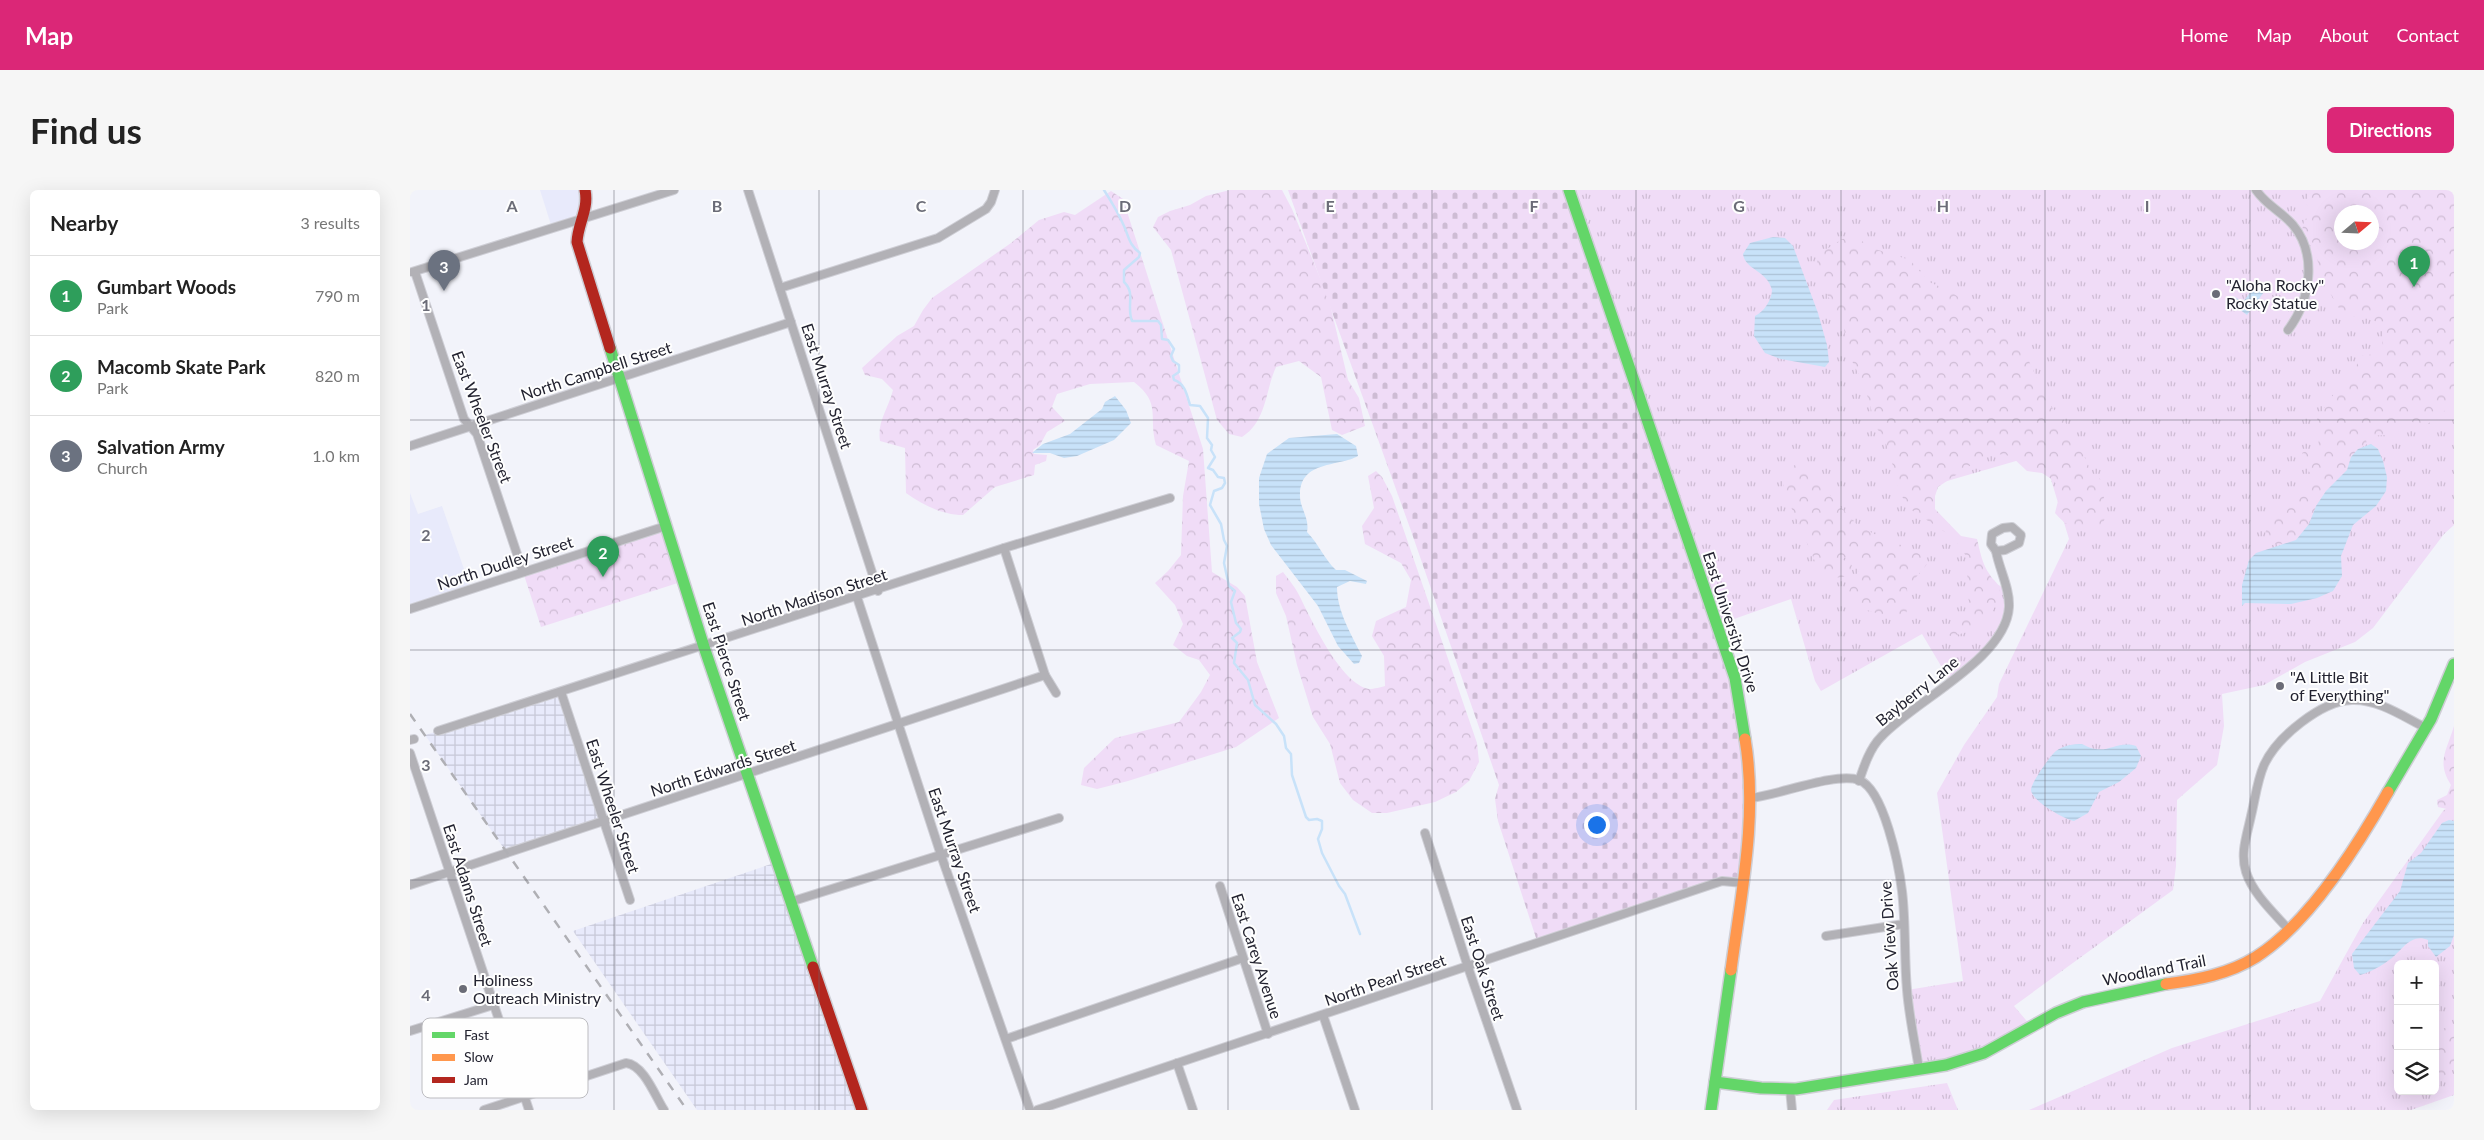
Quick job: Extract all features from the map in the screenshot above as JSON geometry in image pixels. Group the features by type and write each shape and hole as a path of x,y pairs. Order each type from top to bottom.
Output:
{"street":[{"name":"East Pierce Street","path":"585,190 588,204 576,232 577,242 704,647 862,1110"},
{"path":"412,272 674,190"},
{"name":"East Murray Street","path":"748,190 878,591"},
{"path":"780,288 938,238 986,209 991,202 995,190"},
{"name":"East University Drive","path":"1569,190 1735,678 1748,745 1751,798 1750,833 1711,1110"},
{"path":"2256,190 2268,205 2292,224 2305,248 2308,272 2307,290 2298,315 2288,330"},
{"name":"East Wheeler Street","path":"412,272 464,419 477,434 523,572"},
{"name":"North Campbell Street","path":"410,446 791,322"},
{"name":"North Madison Street","path":"438,731 878,591 1004,548 1170,498"},
{"name":"North Dudley Street","path":"410,609 666,526"},
{"path":"1004,548 1045,675 1056,693"},
{"name":"Bayberry Lane","path":"1859,781 1863,769 1880,738 1982,656 2003,630 2007,618 2009,600 1996,551"},
{"name":"East Murray Street","path":"857,597 941,855 1030,1110"},
{"name":"Woodland Trail","path":"1715,1082 1790,1089 1959,1062 1984,1053 2056,1013 2083,1002 2121,992 2218,974 2256,957 2289,930 2359,843 2426,728 2454,664"},
{"name":"North Edwards Street","path":"410,885 1045,675"},
{"name":"East Wheeler Street","path":"561,692 630,900"},
{"path":"2289,930 2255,890 2244,864 2245,842 2261,773 2272,752 2288,734 2321,709 2339,701 2362,700 2373,703 2426,728"},
{"name":"East Adams Street","path":"410,753 498,1018"},
{"path":"1751,798 1843,778 1859,781"},
{"name":"Oak View Drive","path":"1859,781 1872,790 1880,804 1900,878 1907,990 1919,1069"},
{"path":"790,902 1059,818"},
{"name":"East Oak Street","path":"1425,833 1517,1110"},
{"name":"North Pearl Street","path":"1037,1110 1722,881 1743,883"},
{"name":"East Carey Avenue","path":"1220,886 1268,1034"},
{"path":"1826,936 1904,924"},
{"path":"1006,1039 1243,958"},
{"path":"452,1018 493,1005"},
{"path":"1323,1015 1355,1110"},
{"path":"410,1031 422,1027"},
{"path":"588,1076 626,1063 633,1065 640,1071 664,1110"},
{"path":"1177,1063 1193,1110"},
{"path":"1790,1089 1792,1110"},
{"path":"484,1110 522,1098"},
{"name":"East Adams Street","path":"525,1098 529,1110"}],"shaded area":[{"path":"540,190 585,190 584,216 552,228"},
{"path":"1773,237 1785,238 1793,246 1818,313 1827,345 1829,362 1825,367 1781,359 1765,353 1754,336 1755,316 1767,305 1772,290 1766,278 1748,264 1743,254 1750,243"},
{"path":"2255,286 2264,292 2247,315 2231,303 2235,297 2243,302"},
{"path":"1115,396 1126,410 1131,423 1114,440 1077,456 1064,458 1050,453 1032,453 1043,444 1070,434 1102,409 1105,402"},
{"path":"1337,434 1356,446 1358,456 1322,466 1307,475 1302,483 1300,499 1307,522 1307,532 1332,566 1336,570 1345,570 1367,581 1366,584 1350,581 1337,587 1342,614 1362,656 1359,663 1354,664 1338,646 1318,606 1271,545 1264,529 1259,504 1259,478 1267,454 1289,438"},
{"path":"2371,444 2378,449 2383,461 2387,477 2386,491 2376,506 2353,525 2341,556 2342,576 2333,591 2317,598 2291,604 2245,603 2242,606 2242,585 2249,560 2256,553 2296,540 2309,524 2316,506 2326,491 2347,470 2351,457 2358,449"},
{"path":"410,493 418,514 442,506 471,589 410,609"},
{"path":"561,692 603,821 507,853 425,735"},
{"path":"2082,744 2091,748 2105,749 2129,744 2136,746 2141,756 2136,768 2119,782 2099,792 2088,813 2074,821 2063,817 2042,804 2031,790 2041,770 2056,751 2069,745"},
{"path":"2449,820 2454,821 2454,935 2450,946 2436,957 2428,946 2428,940 2417,939 2407,943 2385,963 2360,975 2354,968 2352,954 2400,891 2408,863 2421,853 2442,823"},
{"path":"777,862 862,1110 697,1110 573,931"}],"green space":[{"path":"1230,190 1282,190 1292,209 1329,300 1348,380 1359,398 1365,426 1342,435 1332,430 1321,377 1299,361 1276,367 1261,414 1256,423 1242,437 1229,434 1217,420 1171,250 1153,227 1158,217 1170,211 1190,205 1206,196"},
{"path":"1288,190 1569,190 1735,678 1748,745 1743,883 1729,881 1537,941 1498,821 1495,799 1499,785 1410,528"},
{"path":"1569,190 2324,190 2330,194 2338,205 2334,205 2334,250 2350,250 2454,349 2454,525 2444,534 2373,628 2355,642 2305,662 2264,685 2222,694 2224,726 2217,765 2177,800 2176,866 2173,890 2014,1006 2031,1026 2008,1041 1919,1069 1907,990 1963,981 1937,793 1964,745 1997,697 1999,684 2069,539 2043,453 1923,488 1929,516 1965,546 1985,577 2007,590 2003,630 1987,651 1950,681 1922,634 1821,691 1815,681 1791,599 1717,625"},
{"path":"2309,190 2454,190 2454,402 2436,419 2422,427 2417,426 2409,419 2394,429 2389,435 2365,436 2367,444 2358,450 2347,470 2325,492 2310,521 2299,536 2281,544 2268,544 2267,526 2272,518 2288,503 2312,486 2314,481 2302,457 2302,453 2318,445 2319,439 2313,431 2318,417 2340,385 2353,375 2360,356 2382,353 2383,333 2379,323 2368,318 2343,315 2324,283 2311,238 2304,237 2302,231 2304,221 2315,214 2306,204"},
{"path":"1111,191 1123,199 1203,449 1212,572 1237,587 1245,596 1257,662 1279,718 1236,747 1097,789 1081,785 1084,768 1115,738 1179,722 1201,692 1210,675 1199,660 1187,656 1173,645 1183,624 1175,605 1155,583 1181,555 1183,496 1189,461 1156,445 1151,404 1143,390 1134,382 1090,384 1057,394 1052,407 1065,421 1047,432 1040,445 1033,450 1034,454 1047,455 1046,461 1035,465 1034,475 995,487 963,515 940,511 919,502 906,493 905,448 880,441 879,434 881,421 893,390 882,379 865,375 862,368 897,336 914,326 932,298 1011,243 1039,220 1064,212 1075,215"},
{"path":"1856,237 1872,248 1910,260 1929,282 1948,290 1977,309 2002,330 2028,359 2048,403 2063,419 2075,437 2092,473 2103,481 2105,518 2101,528 2088,530 2070,526 2055,513 2061,489 2053,480 2042,473 2027,471 2011,456 1998,454 1983,457 1938,487 1935,496 1935,509 1961,536 1977,539 1985,566 1999,587 1999,595 1992,613 1983,623 1964,633 1950,636 1945,630 1964,618 1970,587 1966,571 1968,559 1954,538 1907,507 1897,485 1890,453 1882,435 1874,425 1870,403 1847,351 1844,328 1816,272 1818,255 1842,239"},
{"path":"1795,465 1805,467 1857,525 1925,557 1928,563 1907,588 1908,608 1906,613 1899,615 1882,614 1865,609 1851,601 1847,595 1860,568 1860,556 1854,553 1842,559 1852,565 1850,574 1847,576 1833,577 1821,575 1784,491 1784,476"},
{"path":"1376,471 1382,477 1392,496 1477,743 1479,762 1469,781 1456,792 1435,802 1387,813 1372,813 1353,800 1340,783 1330,744 1313,717 1297,665 1286,616 1276,593 1276,576 1283,572 1296,590 1328,650 1348,676 1358,685 1369,689 1385,686 1384,656 1372,636 1376,621 1406,607 1411,580 1401,563 1365,544 1362,526 1374,508 1368,476"},
{"path":"666,526 684,581 541,627 523,572"},
{"path":"2454,726 2454,807 2447,809 2438,807 2437,800 2447,795 2451,785 2444,769 2444,756"},
{"path":"2454,803 2454,1095 2411,1110 2029,1110 2172,1048 2320,1001 2363,923 2443,811"},
{"path":"2445,1028 2454,1030 2454,1069 2439,1079 2439,1050 2439,1030"},
{"path":"1947,1083 1958,1110 1827,1110 1834,1100"}],"waterway":[{"path":"1104,190 1120,217 1131,244 1140,253 1139,257 1124,270 1124,282 1128,286 1130,295 1130,315 1132,321 1158,321 1161,325 1162,339 1168,340 1174,349 1171,356 1173,361 1179,365 1179,372 1173,376 1174,380 1181,384 1187,393 1190,405 1200,406 1208,418 1207,438 1212,445 1211,450 1215,457 1208,468 1213,470 1218,477 1224,478 1225,483 1222,488 1214,491 1210,505 1221,524 1227,546 1224,563 1229,586 1235,591 1231,602 1236,623 1241,629 1232,638 1237,643 1234,663 1248,680 1255,705 1276,724 1284,736 1286,748 1291,754 1292,775 1306,817 1309,820 1317,819 1322,821 1322,829 1318,839 1322,853 1345,894 1360,934"}],"railway":[{"path":"410,714 687,1110"}],"traffic: fast":[{"path":"1569,190 1735,678 1745,739"},
{"path":"610,348 704,647 813,967"},
{"path":"2388,792 2431,719 2454,664"},
{"path":"1711,1110 1731,970"},
{"path":"1715,1082 1761,1088 1796,1089 1946,1065 1984,1053 2056,1013 2083,1002 2166,984"}],"traffic: slow":[{"path":"1731,970 1747,855 1749,826 1749,768 1745,739"},
{"path":"2166,984 2201,978 2235,968 2256,957 2275,943 2313,904 2330,882 2362,836 2388,792"}],"traffic: jam":[{"path":"585,190 586,203 577,242 610,348"},
{"path":"813,967 862,1110"}],"place":[{"name":"Gumbart Woods","path":"2414,287"},
{"name":"Salvation Army","path":"444,291"},
{"name":"\"Aloha Rocky\" Rocky Statue","path":"2216,294"},
{"name":"Macomb Skate Park","path":"603,577"},
{"name":"\"A Little Bit of Everything\"","path":"2280,686"},
{"name":"Holiness Outreach Ministry","path":"463,989"}]}
